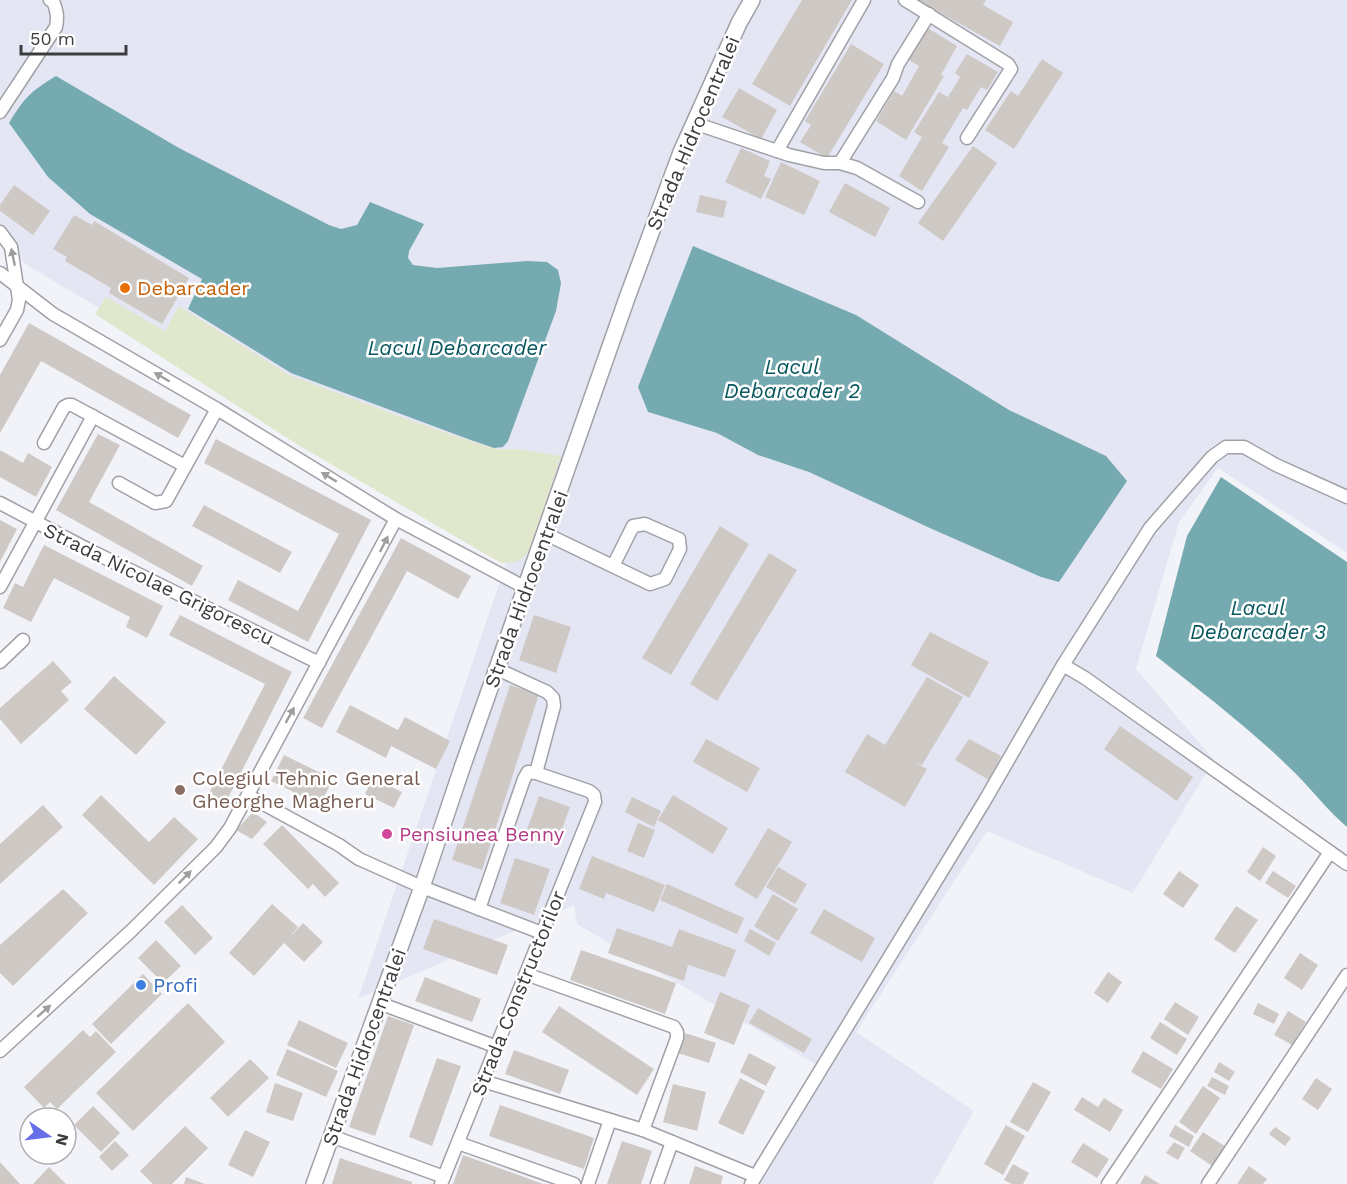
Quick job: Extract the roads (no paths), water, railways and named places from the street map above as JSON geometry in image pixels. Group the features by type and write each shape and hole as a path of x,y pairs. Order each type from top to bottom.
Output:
{"street":[{"path":"0,112 56,27 58,18 52,0"},
{"name":"Strada Hidrocentralei","path":"314,1184 423,887 631,287 681,152 739,23 752,0"},
{"path":"777,151 864,0"},
{"path":"905,0 1008,64 1011,69 968,138"},
{"path":"840,163 893,78 898,64 929,14"},
{"path":"694,123 777,151 824,163 840,163 857,168 918,202"},
{"path":"0,232 11,247 19,300 17,310 0,340"},
{"path":"0,273 53,314 217,409 396,519 526,588"},
{"path":"44,443 64,407 68,405 93,416 185,466"},
{"path":"119,483 155,503 166,501 217,409"},
{"path":"2,579 36,522 93,416"},
{"path":"483,1081 643,1131 753,1180 984,802 1063,665 1150,528 1212,457 1226,447 1244,447 1276,465 1347,497"},
{"name":"Strada Nicolae Grigorescu","path":"0,502 319,663"},
{"path":"0,1051 131,931 216,847 249,796 396,519"},
{"path":"546,534 650,584 665,579 680,549 679,539 645,524 633,526 613,566"},
{"path":"0,662 23,640"},
{"path":"1063,665 1085,678 1347,864"},
{"path":"479,909 524,779 528,772 536,773 554,706 553,698 547,692 497,669"},
{"name":"Strada Constructorilor","path":"442,1181 595,802 594,795 589,791 536,773"},
{"path":"249,796 339,845 359,859 423,887 543,933"},
{"path":"1108,1184 1330,852"},
{"path":"526,974 674,1027 677,1038 643,1131"},
{"path":"1208,1184 1347,975"},
{"path":"379,1003 497,1047"},
{"path":"588,1184 610,1120"},
{"path":"331,1136 442,1181"},
{"path":"657,1184 672,1142"},
{"path":"458,1143 574,1184"}],"water":[{"name":"Lacul Debarcader","path":"56,76 179,148 329,225 341,229 357,225 370,202 424,224 409,251 408,258 413,265 437,268 527,261 547,262 558,270 561,283 556,311 508,441 503,447 494,448 291,373 188,309 202,279 90,214 48,177 9,123 29,96"},
{"name":"Lacul Debarcader 2","path":"693,246 856,315 1009,410 1106,456 1127,481 1059,582 1041,577 809,472 758,455 717,433 648,412 638,387"},
{"name":"Lacul Debarcader 3","path":"1221,477 1347,562 1347,827 1263,743 1156,656 1187,536"}],"place":[{"name":"Debarcader","path":"125,288"},
{"name":"Colegiul Tehnic General Gheorghe Magheru","path":"180,790"},
{"name":"Pensiunea Benny","path":"387,834"},
{"name":"Profi","path":"141,985"}]}
